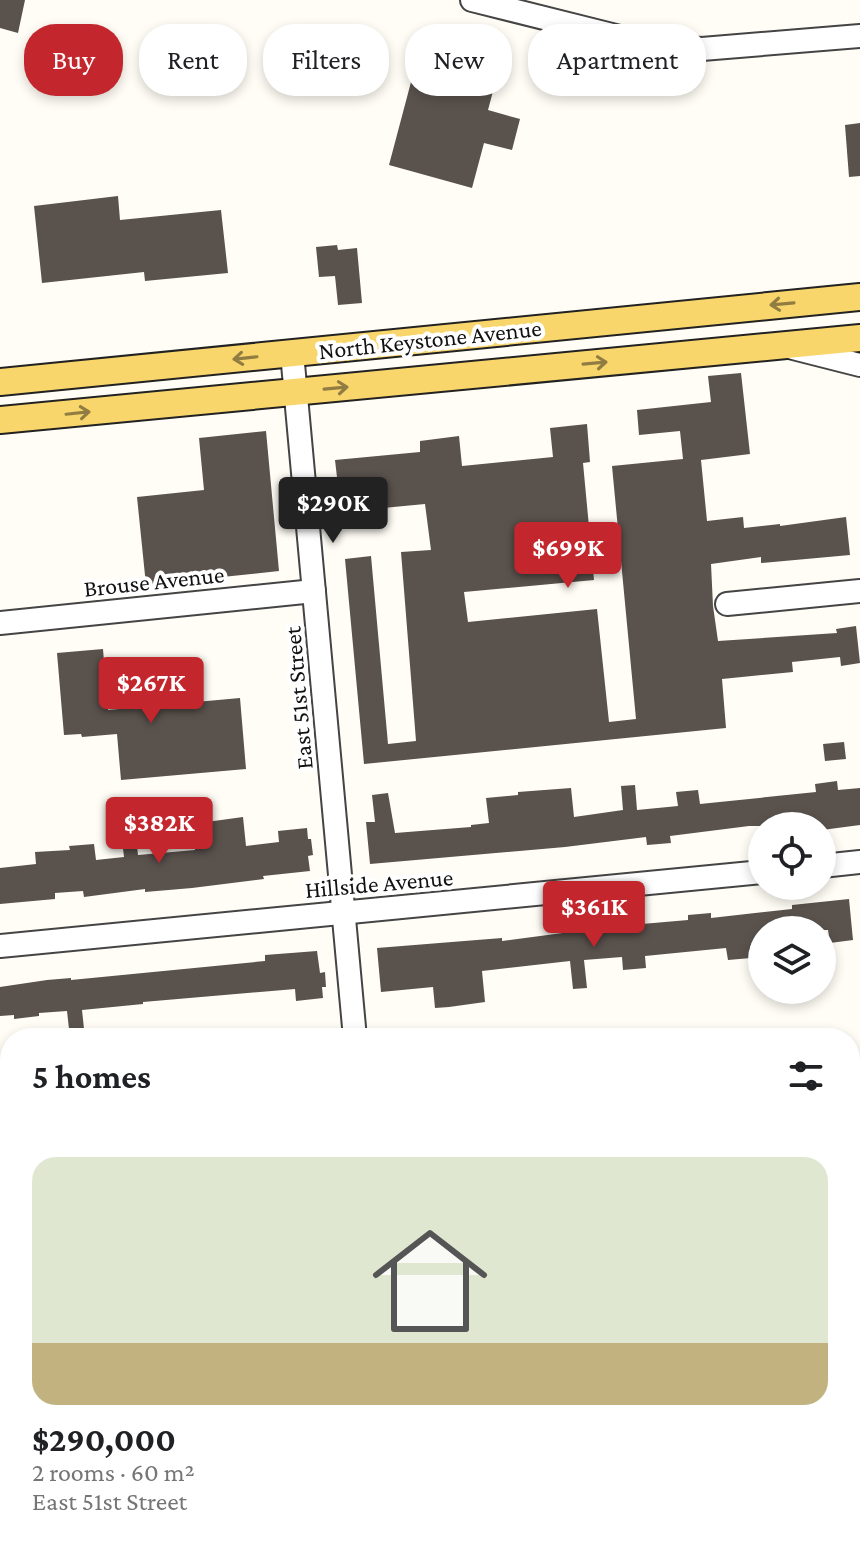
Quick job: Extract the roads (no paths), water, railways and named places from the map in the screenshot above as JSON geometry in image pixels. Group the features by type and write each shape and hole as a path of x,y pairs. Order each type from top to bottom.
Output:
{"main road":[{"name":"North Keystone Avenue","path":"0,382 860,297"},
{"name":"North Keystone Avenue","path":"0,420 860,338"}],"street":[{"path":"472,0 676,49 860,36"},
{"path":"785,345 860,365"},
{"name":"East 51st Street","path":"292,353 354,1028"},
{"name":"Brouse Avenue","path":"0,623 314,591"},
{"path":"727,604 860,591"},
{"path":"836,865 860,862"},
{"name":"Hillside Avenue","path":"0,946 748,873"}]}
